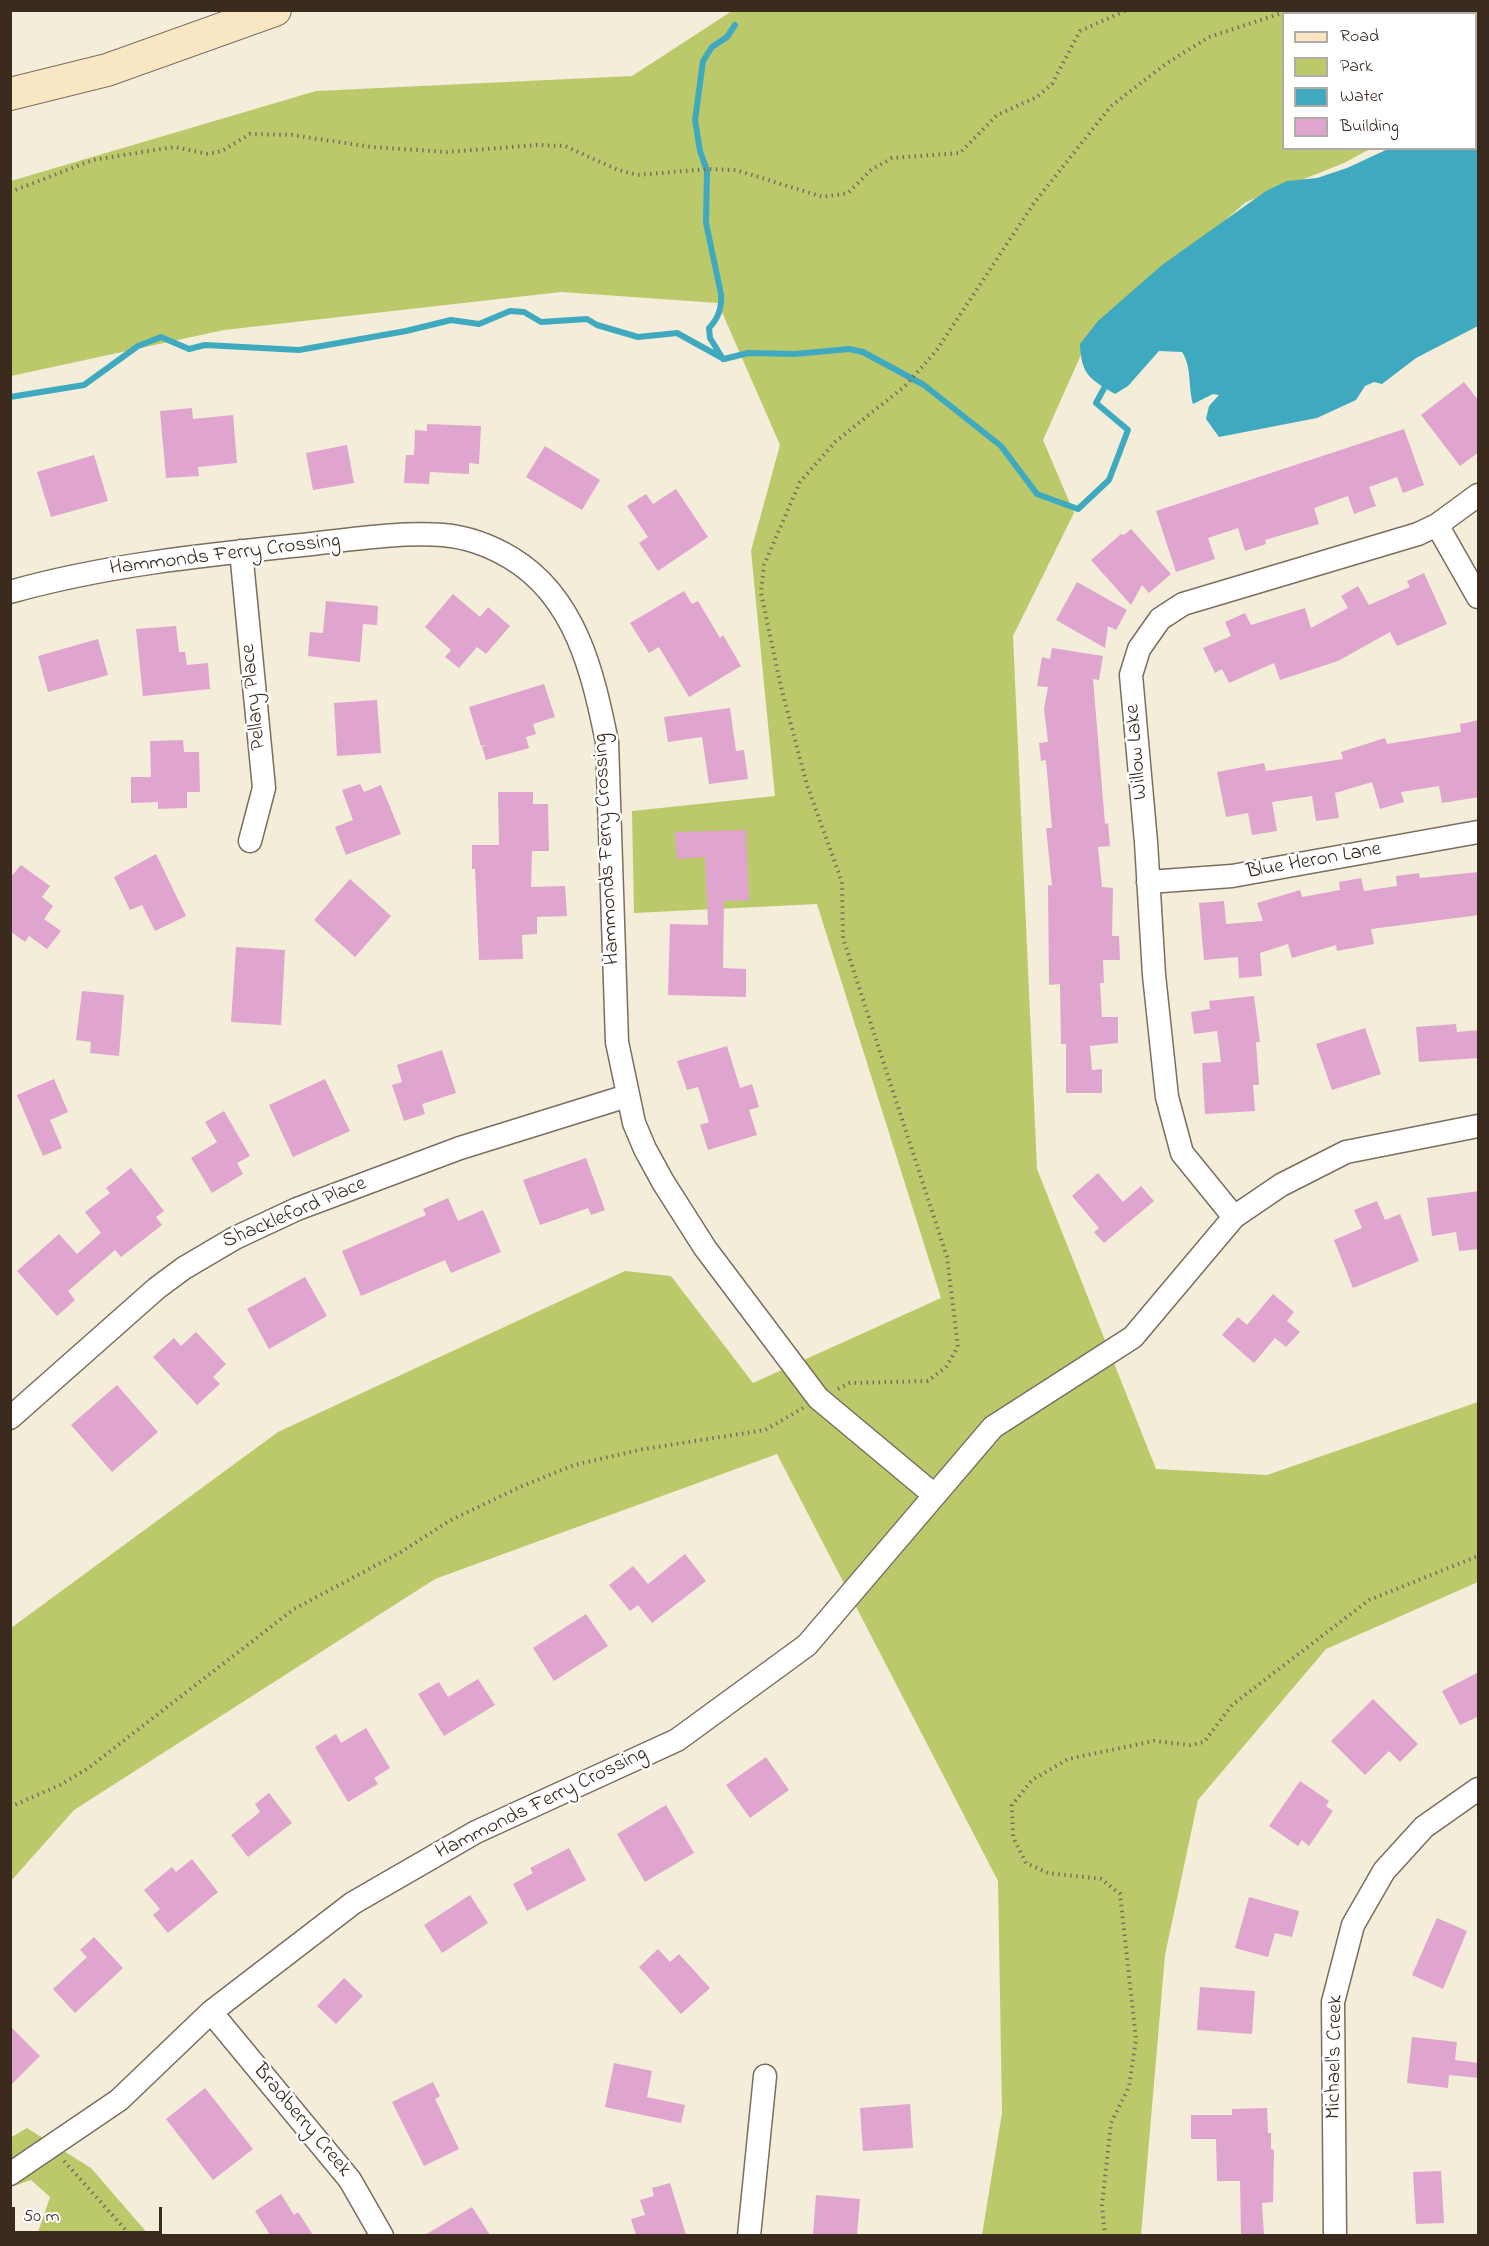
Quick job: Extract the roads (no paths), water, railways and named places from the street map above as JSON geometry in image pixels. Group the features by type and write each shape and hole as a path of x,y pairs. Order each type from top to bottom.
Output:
{"street":[{"path":"10,94 106,70 274,10"},
{"name":"Willow Lake","path":"1234,1217 1182,1153 1167,1097 1154,975 1131,675 1138,650 1160,619 1183,604 1418,534 1437,525 1479,495"},
{"path":"1437,525 1479,597"},
{"name":"Hammonds Ferry Crossing","path":"10,592 98,571 241,551 356,539 444,535 472,541 513,559 559,602 572,620 580,641 600,706 606,742 617,1042 627,1096 641,1141 663,1182 753,1315 818,1398 933,1494"},
{"name":"Pellary Place","path":"241,551 264,788 250,841"},
{"name":"Blue Heron Lane","path":"1148,882 1232,876 1479,832"},
{"name":"Shackleford Place","path":"10,1418 157,1288 184,1268 235,1238 297,1209 460,1148 627,1096"},
{"name":"Hammonds Ferry Crossing","path":"10,2174 119,2100 211,2012 353,1903 476,1832 677,1740 807,1645 933,1494 993,1427 1133,1337 1234,1217 1281,1185 1346,1152 1479,1126"},
{"name":"Michael's Creek","path":"1335,2235 1333,2002 1353,1925 1384,1871 1424,1827 1479,1789"},
{"name":"Bradberry Creek","path":"211,2012 351,2180 382,2235"},
{"path":"749,2235 765,2076"}],"water":[{"path":"1477,109 1478,326 1416,358 1382,384 1374,382 1365,386 1356,400 1317,418 1219,437 1206,419 1209,406 1219,395 1213,394 1193,404 1189,371 1182,352 1159,351 1128,386 1115,394 1088,375 1082,363 1080,344 1098,321 1162,265 1266,191 1287,181 1317,178 1347,168 1386,150 1477,150"}],"waterway":[{"path":"723,359 710,338 709,328 719,312 721,294 706,223 707,171 700,151 695,120 703,61 712,47 727,37 735,25"},
{"path":"10,397 84,385 138,346 161,337 189,349 205,345 299,350 406,331 451,320 479,324 510,311 524,312 541,322 587,319 597,325 638,337 677,333 724,359 748,353 795,354 849,349 863,352 924,385 1001,446 1037,494 1078,509 1109,480 1128,430 1096,403 1108,381"}]}
